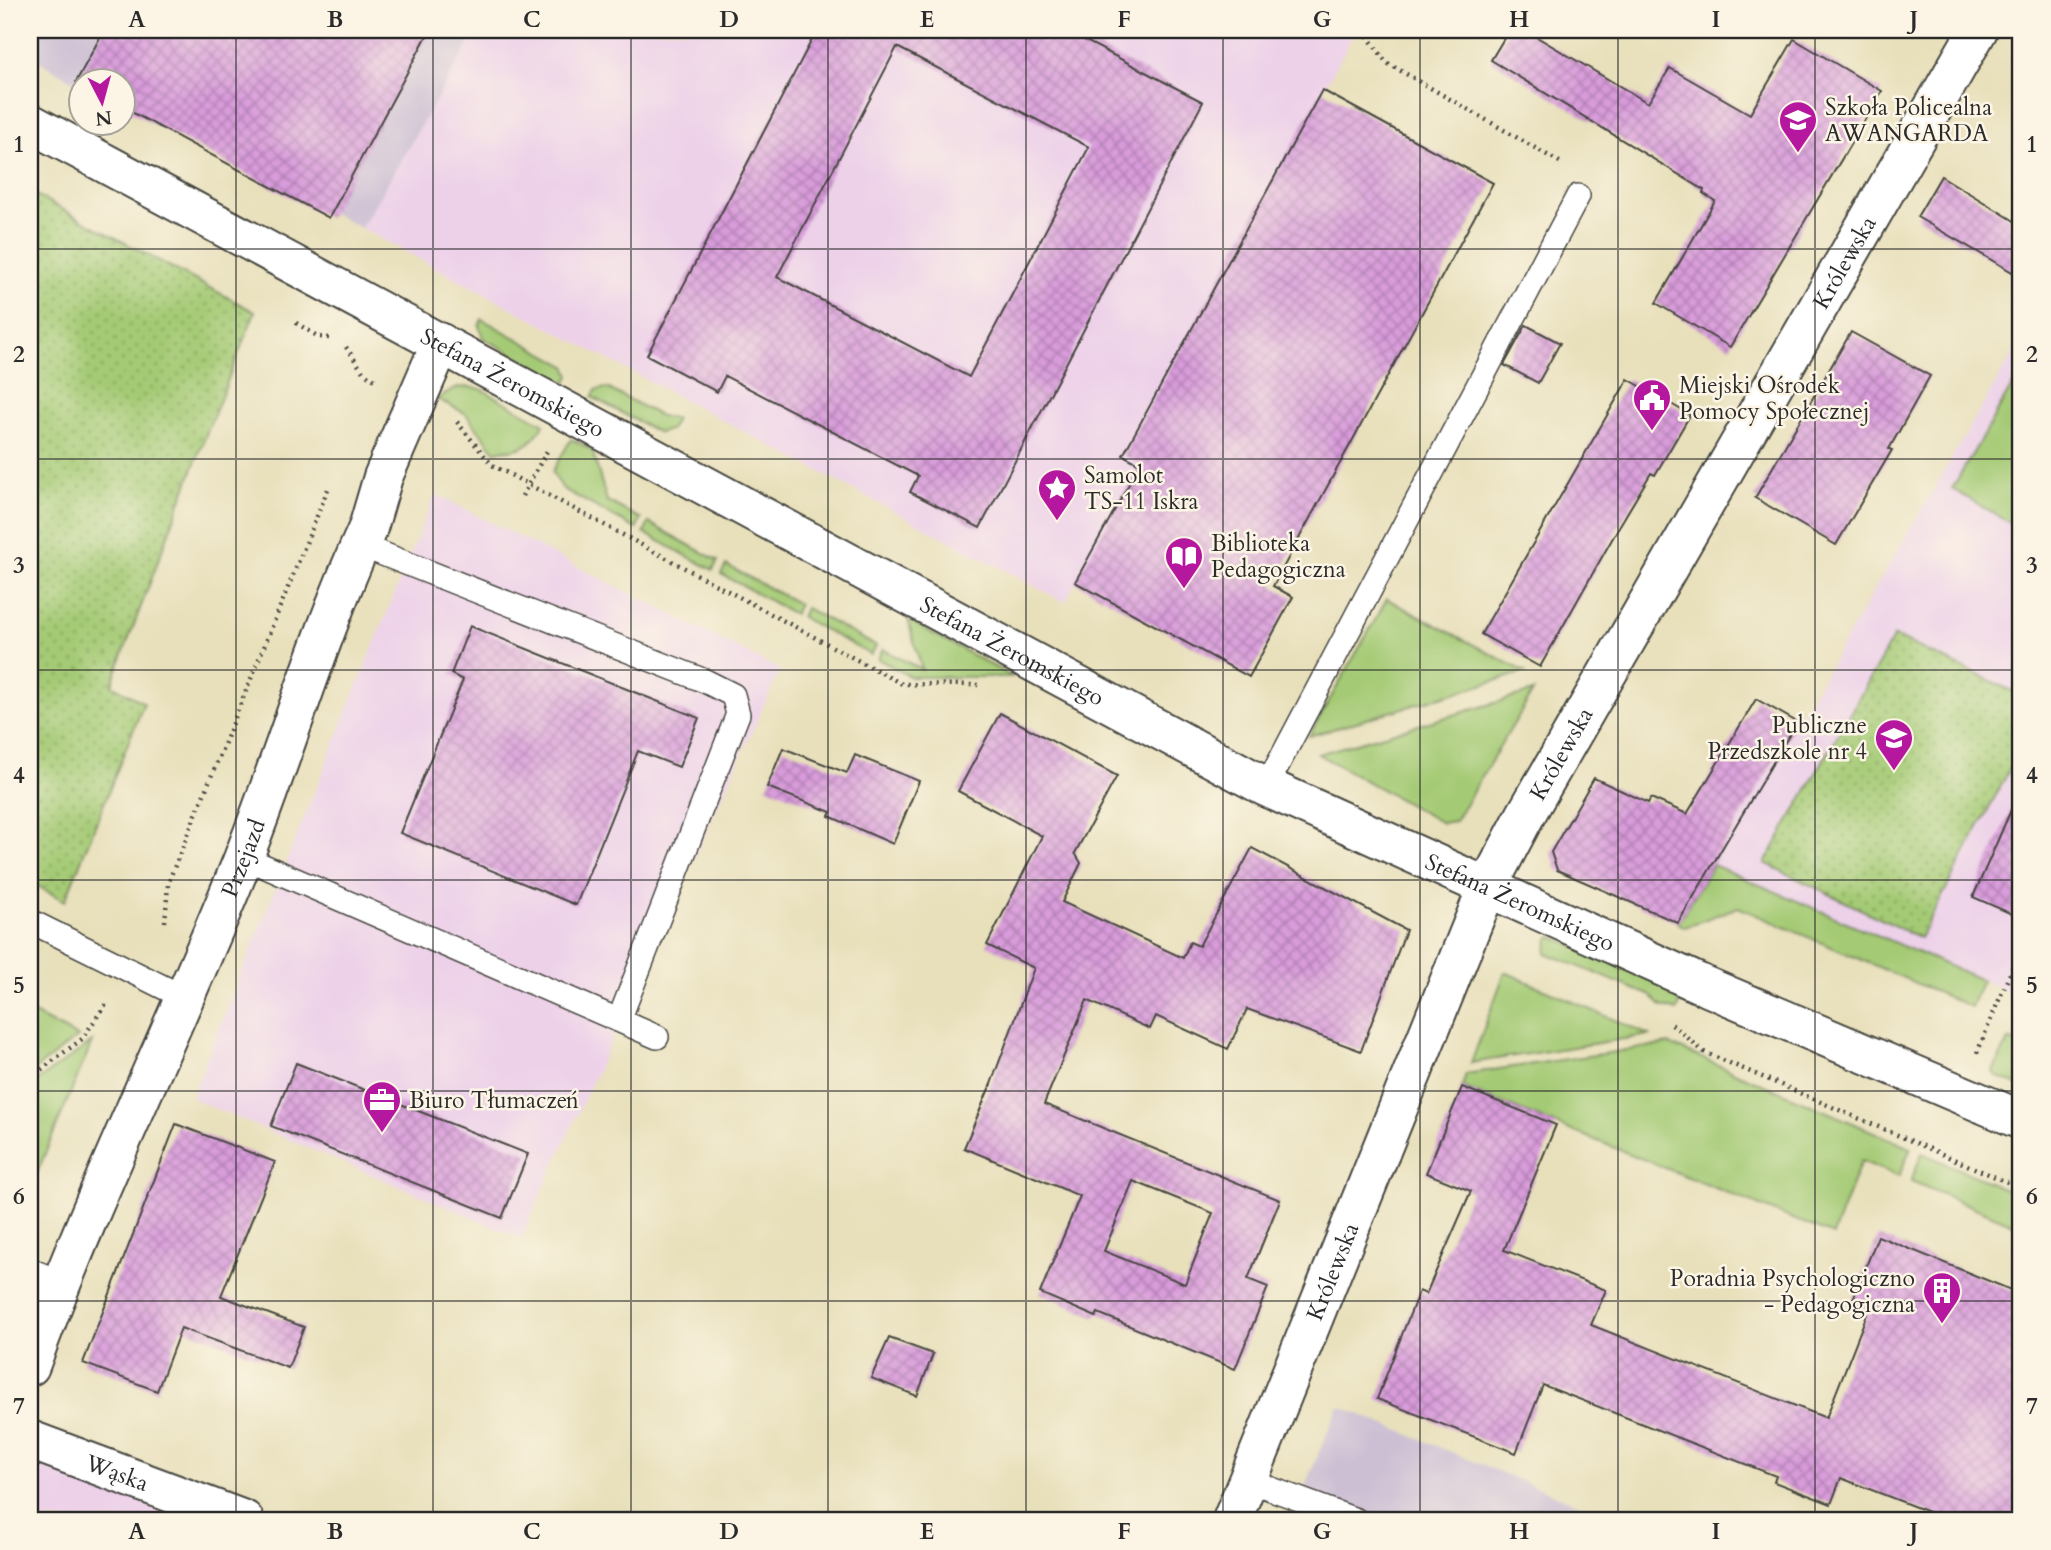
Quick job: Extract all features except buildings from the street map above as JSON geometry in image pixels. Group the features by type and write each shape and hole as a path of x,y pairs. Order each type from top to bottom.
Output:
{"street":[{"name":"Królewska","path":"1232,1520 1487,888 1525,816 1978,30"},
{"name":"Stefana Żeromskiego","path":"30,123 1266,787 1703,985 2021,1120"},
{"name":"Przejazd","path":"30,1366 45,1276 185,998 243,857 368,527 383,477 441,343"},
{"name":"Wąska","path":"30,1440 244,1520"}],"lane":[{"path":"1266,787 1578,196"},
{"path":"360,545 705,681 733,695 738,713 619,1020"},
{"path":"243,857 657,1037"},
{"path":"30,921 185,998"},
{"path":"1247,1480 1356,1520"}],"path":[{"path":"1363,30 1387,63 1562,162 1578,196"},
{"path":"370,390 374,380"},
{"path":"30,1078 82,1039 136,974 163,933 168,885 172,873 330,486"},
{"path":"1959,1093 2021,947"},
{"path":"2010,974 2021,972"}],"shaded area":[{"path":"30,30 477,30 361,228 136,113 136,66 66,66 66,77 30,56"},
{"path":"477,30 1356,30 1123,454 1140,464 1065,602 361,228"},
{"name":"Publiczne Przedszkole nr 4","path":"2021,340 2021,997 1713,865"},
{"path":"435,494 780,670 521,1238 191,1098"},
{"path":"1339,1406 1617,1520 1290,1520"},
{"path":"44,1459 201,1520 30,1520 30,1495"}],"green space":[{"path":"30,192 255,312 115,675 112,685 144,703 65,901 30,882"},
{"path":"482,319 566,366 570,376 566,383 483,338 479,326"},
{"path":"2021,371 2021,529 1952,489"},
{"path":"455,388 481,389 544,424 525,446 495,451 465,413 437,399"},
{"path":"607,388 660,416 676,419 670,430 659,433 592,397 596,390"},
{"path":"571,439 592,450 607,501 641,519 636,529 563,489 552,472"},
{"path":"649,523 718,561 713,570 644,533"},
{"path":"726,565 799,604 794,614 721,574"},
{"path":"1387,599 1525,672 1309,736"},
{"path":"805,608 876,646 871,655 801,617"},
{"path":"908,620 1013,677 911,677 878,659 883,649 922,670"},
{"path":"1894,636 2021,695 2021,748 1920,938 1765,863"},
{"path":"1533,692 1455,821 1442,823 1318,754"},
{"path":"1713,865 1982,980 1971,1007 1738,907 1685,927 1678,923"},
{"path":"1551,936 1675,988 1681,1001 1677,1011 1661,1006 1651,996 1546,953"},
{"path":"1505,972 1649,1035 1471,1063"},
{"path":"30,1012 78,1037 30,1073"},
{"path":"2009,1040 2021,1045 2021,1087 1995,1075 1993,1071"},
{"path":"92,1042 37,1173 30,1170 30,1086"},
{"path":"1669,1044 1911,1148 1899,1176 1861,1161 1833,1235 1462,1087 1466,1074"},
{"path":"1922,1153 2021,1196 2021,1205 2013,1224 1911,1181"}],"place":[{"name":"Szkoła Policealna AWANGARDA","path":"1798,154"},
{"name":"Miejski Ośrodek Pomocy Społecznej","path":"1652,432"},
{"name":"Samolot TS-11 Iskra","path":"1057,522"},
{"name":"Biblioteka Pedagogiczna","path":"1184,590"},
{"name":"Publiczne Przedszkole nr 4","path":"1894,772"},
{"name":"Biuro Tłumaczeń","path":"382,1134"},
{"name":"Poradnia Psychologiczno - Pedagogiczna","path":"1942,1325"}]}
